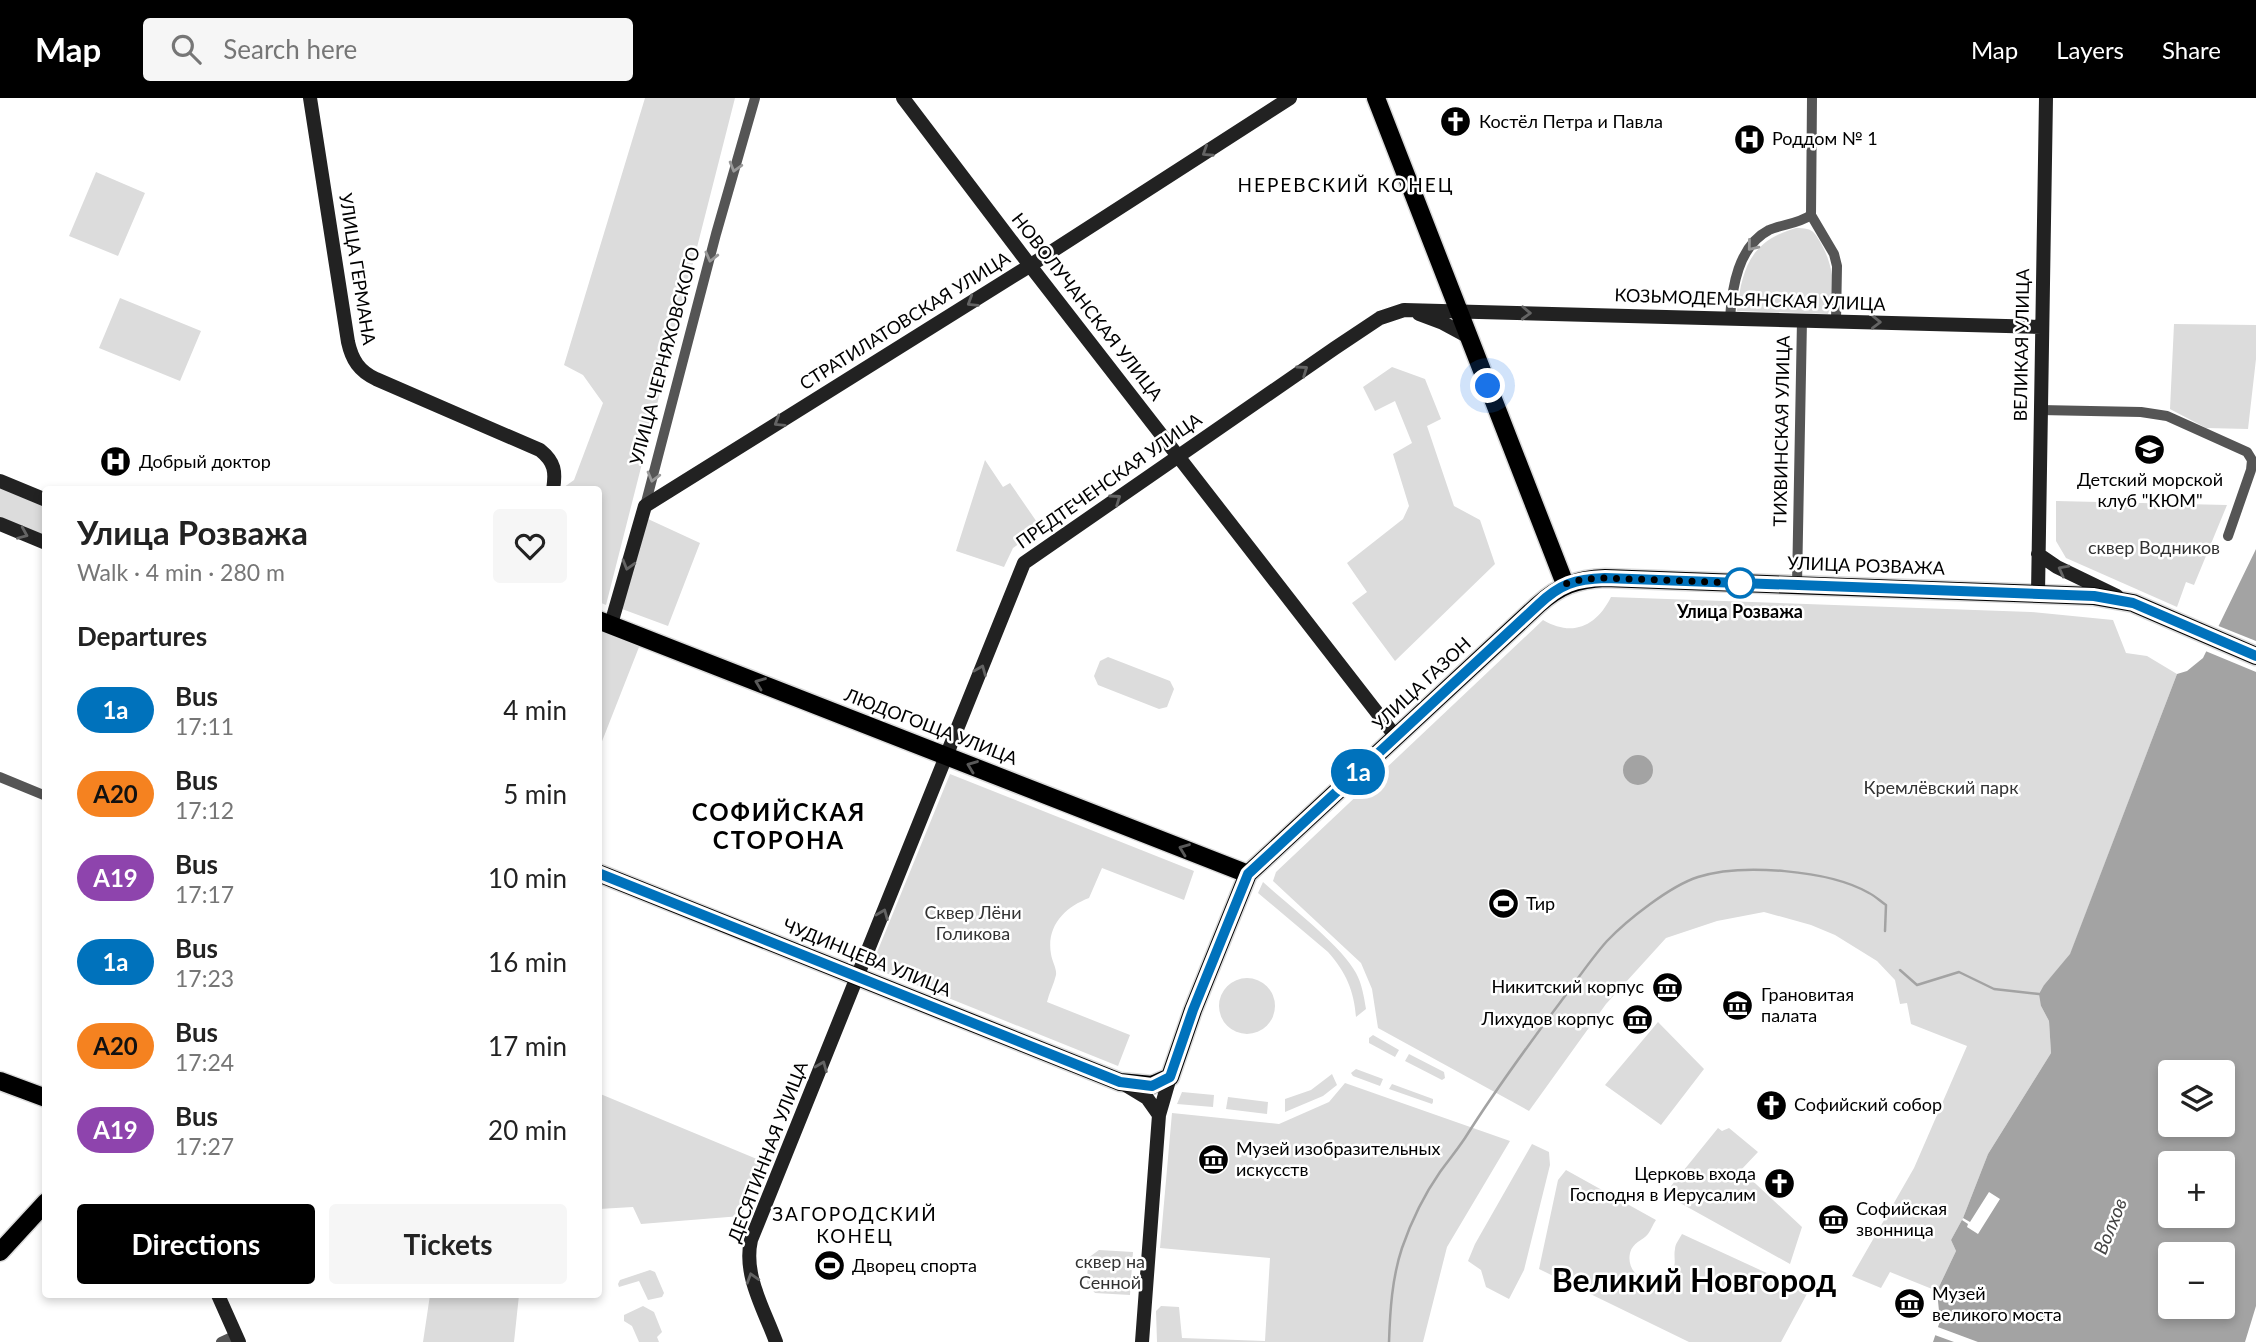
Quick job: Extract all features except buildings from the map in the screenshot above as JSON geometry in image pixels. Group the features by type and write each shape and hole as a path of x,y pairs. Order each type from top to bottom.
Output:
{"main road":[{"path":"1376,98 1565,584"},
{"name":"УЛИЦА РОЗВАЖА","path":"1565,584 1584,579 1605,578 2094,596 2133,603 2256,656"},
{"name":"УЛИЦА ГАЗОН","path":"1248,874 1538,605 1565,584"},
{"name":"ЛЮДОГОЩА УЛИЦА","path":"605,622 1248,874"},
{"path":"1170,1077 1248,874"},
{"name":"ЧУДИНЦЕВА УЛИЦА","path":"602,875 1120,1082 1152,1086 1170,1077"},
{"path":"5,1083 42,1097"},
{"path":"5,1083 42,1108"},
{"path":"0,1252 42,1205"}],"street":[{"name":"УЛИЦА ГЕРМАНА","path":"310,98 348,342 355,362 363,372 376,379 533,446 548,456 554,465 553,486"},
{"name":"УЛИЦА ЧЕРНЯХОВСКОГО","path":"605,622 645,506 716,234 755,98"},
{"name":"НОВОЛУЧАНСКАЯ УЛИЦА","path":"903,98 1396,737"},
{"name":"СТРАТИЛАТОВСКАЯ УЛИЦА","path":"645,506 1030,265 1290,98"},
{"path":"1812,98 1811,215 1834,254 1838,278 1836,321"},
{"name":"ВЕЛИКАЯ УЛИЦА","path":"2038,593 2046,98"},
{"path":"1730,318 1732,292 1737,275 1756,240 1770,230 1801,221 1811,215"},
{"name":"ПРЕДТЕЧЕНСКАЯ УЛИЦА","path":"858,978 1024,563 1380,318 1404,310 1458,311"},
{"path":"1404,310 1443,323 1469,337"},
{"name":"КОЗЬМОДЕМЬЯНСКАЯ УЛИЦА","path":"1458,311 2041,327"},
{"name":"ТИХВИНСКАЯ УЛИЦА","path":"1797,585 1802,320"},
{"path":"2040,410 2141,412 2167,416 2247,452 2252,460 2251,470 2228,536"},
{"path":"0,481 42,498"},
{"path":"0,524 42,541"},
{"path":"2038,554 2057,567 2133,603"},
{"path":"0,777 42,794"},
{"name":"ДЕСЯТИННАЯ УЛИЦА","path":"776,1342 750,1273 747,1255 858,978"},
{"path":"1143,1339 1159,1115 1170,1077"},
{"name":"ЧУДИНЦЕВА УЛИЦА","path":"1120,1082 1147,1098 1159,1115"},
{"path":"219,1298 237,1339 221,1342"}],"green space":[{"path":"645,98 735,98 606,605 602,603 602,486 566,486 574,480 603,403 583,375 564,365"},
{"path":"96,172 145,193 118,256 69,236"},
{"path":"1796,228 1813,232 1827,257 1833,286 1828,314 1737,311 1746,269 1759,248 1768,240"},
{"path":"120,298 201,331 180,381 99,348"},
{"path":"2174,324 2256,325 2256,359 2248,429 2206,428 2170,409"},
{"path":"1392,367 1425,379 1441,419 1427,426 1454,506 1480,520 1495,564 1395,661 1352,603 1367,592 1347,563 1403,519 1409,506 1393,454 1412,443 1395,401 1375,411 1363,387"},
{"path":"985,460 1003,487 1010,483 1041,528 1013,548 1004,567 956,551"},
{"path":"0,485 42,503 42,539 0,521"},
{"name":"сквер Водников","path":"2056,501 2227,505 2194,585 2186,582 2177,607 2066,558 2056,541"},
{"path":"648,519 700,543 668,626 622,609"},
{"name":"Кремлёвский парк","path":"1611,597 2031,612 2113,620 2126,653 2147,656 2177,674 2070,955 2044,985 2041,1006 2049,1021 2051,1053 1988,1154 1963,1218 1951,1240 1956,1251 1937,1291 1890,1272 1881,1288 1852,1276 1914,1168 1967,1046 1911,1024 1907,1003 1900,1004 1895,980 1877,961 1835,935 1811,925 1764,912 1717,921 1666,938 1606,1004 1529,1111 1378,1028 1372,989 1361,963 1273,881 1276,872 1543,620 1564,628 1582,626 1598,616"},
{"path":"602,627 641,642 602,741"},
{"path":"1108,657 1170,681 1174,689 1167,707 1159,709 1098,685 1094,676 1100,661"},
{"name":"Сквер Лёни Голикова","path":"950,774 1194,871 1184,900 1102,868 1089,898 1065,912 1054,926 1050,944 1056,975 1047,1002 1130,1035 1118,1066 871,967"},
{"path":"1263,882 1327,938 1349,962 1360,982 1366,1009 1356,1017 1351,990 1340,967 1328,952 1258,893"},
{"path":"1247,978 1258,980 1267,986 1273,995 1273,1017 1267,1026 1258,1032 1247,1034 1236,1032 1227,1026 1221,1017 1219,1006 1221,995 1227,986 1236,980"},
{"path":"1658,1022 1704,1069 1661,1125 1605,1085"},
{"path":"1373,1035 1399,1050 1395,1057 1369,1043 1369,1038"},
{"path":"1409,1054 1444,1072 1445,1078 1442,1080 1405,1061"},
{"path":"1356,1069 1383,1079 1380,1086 1353,1076 1351,1073"},
{"path":"1332,1074 1337,1085 1323,1096 1285,1112 1285,1099 1311,1090"},
{"path":"1345,1083 1510,1141 1447,1247 1423,1342 1157,1342 1156,1311 1161,1306 1179,1307 1182,1338 1265,1341 1270,1258 1160,1248 1172,1113 1279,1124 1329,1102"},
{"path":"1392,1084 1433,1099 1433,1102 1432,1104 1389,1089"},
{"path":"1182,1092 1214,1095 1213,1107 1177,1104"},
{"path":"602,1095 764,1162 741,1216 641,1224 633,1207 602,1209"},
{"path":"1228,1097 1268,1102 1267,1114 1226,1109"},
{"path":"1718,1128 1722,1131 1729,1128 1758,1152 1741,1170 1802,1227 1790,1264 1673,1199 1671,1186"},
{"path":"1532,1144 1549,1152 1550,1165 1524,1270 1509,1299 1486,1287 1481,1270 1468,1261"},
{"path":"1566,1170 1656,1220 1648,1234 1635,1244 1630,1253 1632,1268 1642,1278 1656,1281 1670,1274 1675,1265 1675,1247 1682,1234 1808,1292 1781,1342 1689,1342 1539,1269 1558,1180"},
{"name":"сквер на Сенной","path":"1099,1250 1133,1252 1130,1295 1095,1293 1087,1283 1088,1258"},
{"path":"650,1270 655,1272 664,1293 662,1297 648,1300 639,1281 619,1287 620,1280"},
{"path":"430,1298 519,1298 514,1342 423,1342"},
{"path":"643,1306 654,1312 662,1332 657,1337 659,1342 639,1342 632,1326 624,1321 624,1315"}],"water":[{"name":"Волхов","path":"2256,549 2256,1306 2245,1342 1933,1342 1940,1321 1937,1291 1956,1251 1951,1240 1963,1218 1988,1154 2051,1053 2049,1021 2041,1006 2039,994 2070,954 2177,674 2187,671 2203,658"},
{"path":"1638,755 1649,759 1653,770 1649,781 1638,785 1627,781 1623,770 1627,759"}],"pier":[{"path":"2216,625 2256,641 2256,672 2203,650"},
{"path":"1989,1192 2000,1199 1978,1234 1962,1220 1963,1218 1970,1222"},
{"path":"1935,1326 1978,1342 1954,1342 1932,1334"}],"waterway":[{"path":"1389,1342 1396,1271 1409,1228 1418,1209 1510,1070 1607,941 1626,923 1687,881 1716,873 1760,870 1809,874 1852,885 1869,893 1886,905 1885,931"},
{"path":"1900,970 1917,985 1959,972 1994,989 2039,994"}],"bus line":[{"name":"1a","path":"602,875 1120,1082 1152,1086 1170,1077 1184,1033 1248,874 1548,595 1565,584 1584,579 1605,578 2094,596 2133,603 2256,656"}],"place":[{"name":"Костёл Петра и Павла","path":"1456,122"},
{"name":"Роддом № 1","path":"1749,139"},
{"name":"Детский морской клуб \"КЮМ\"","path":"2150,449"},
{"name":"Добрый доктор","path":"116,462"},
{"name":"Улица Розважа","path":"1740,583"},
{"name":"Тир","path":"1503,904"},
{"name":"Никитский корпус","path":"1667,987"},
{"name":"Грановитая палата","path":"1738,1005"},
{"name":"Лихудов корпус","path":"1637,1019"},
{"name":"Софийский собор","path":"1771,1105"},
{"name":"Музей изобразительных искусств","path":"1213,1159"},
{"name":"Церковь входа Господня в Иерусалим","path":"1779,1184"},
{"name":"Софийская звонница","path":"1833,1219"},
{"name":"Дворец спорта","path":"829,1266"},
{"name":"Музей великого моста","path":"1909,1304"}],"district":[{"name":"НЕРЕВСКИЙ КОНЕЦ","path":"1346,185"},
{"name":"СОФИЙСКАЯ СТОРОНА","path":"779,827"},
{"name":"ЗАГОРОДСКИЙ КОНЕЦ","path":"855,1225"},
{"name":"Великий Новгород","path":"1694,1281"}],"route":[{"path":"1488,386 1565,584 1584,579 1605,578 1740,583"}]}
